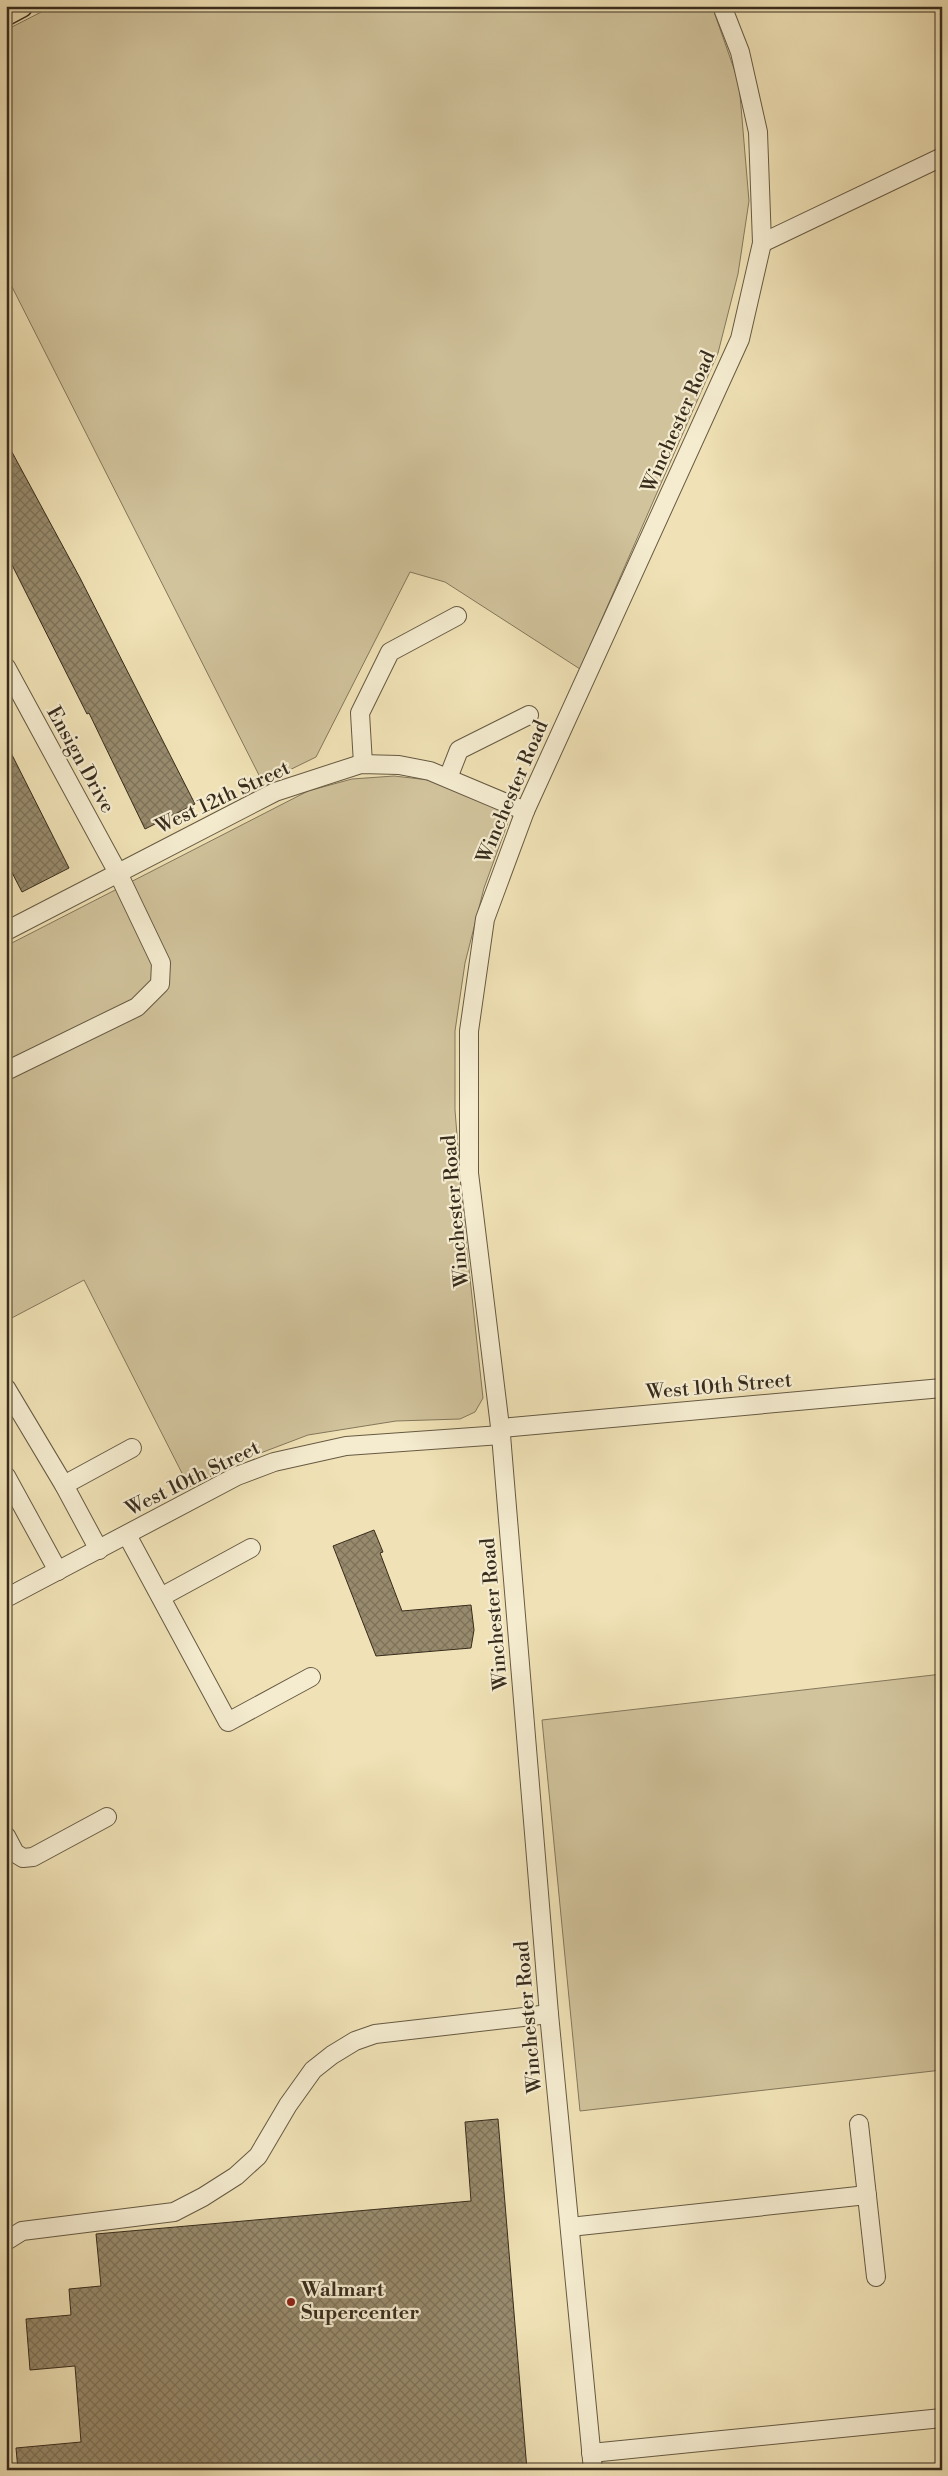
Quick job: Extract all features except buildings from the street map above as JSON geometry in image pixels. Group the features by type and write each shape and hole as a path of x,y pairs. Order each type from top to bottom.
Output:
{"main road":[{"path":"6,14 21,6"}],"street":[{"name":"Winchester Road","path":"592,2461 549,2014 501,1432 470,1173 469,1031 485,919 525,811 740,339 762,243 758,132 740,52 722,6"},
{"path":"762,243 942,157"},
{"path":"363,764 360,714 390,652 457,616"},
{"name":"Ensign Drive","path":"6,667 118,873 161,963 160,984 137,1007 6,1071"},
{"path":"448,778 459,750 529,716"},
{"name":"West 12th Street","path":"6,931 276,792 363,764 404,766 430,771 525,811"},
{"path":"6,1388 64,1485 99,1550"},
{"name":"West 10th Street","path":"6,1598 237,1476 274,1462 346,1446 942,1388"},
{"path":"64,1485 132,1448"},
{"path":"6,1476 58,1571"},
{"path":"127,1535 228,1722 311,1677"},
{"path":"161,1598 251,1548"},
{"path":"6,1836 15,1853 23,1858 33,1856 106,1817"},
{"path":"6,2241 22,2231 174,2212 203,2197 236,2176 258,2156 288,2105 313,2070 332,2055 355,2041 375,2034 549,2014"},
{"path":"859,2124 876,2277"},
{"path":"570,2227 867,2195"},
{"path":"592,2461 942,2418"}],"shaded area":[{"path":"53,6 712,6 739,83 749,201 738,274 718,353 580,669 445,582 410,572 316,757 263,783 6,275 6,30"},
{"path":"394,776 429,780 498,808 508,822 484,888 465,963 455,1031 455,1110 464,1223 483,1398 475,1412 460,1419 396,1421 308,1435 250,1457 189,1487 84,1280 6,1321 6,946 308,791 352,779"},
{"path":"942,1674 942,2070 580,2111 542,1720"}],"place":[{"name":"Walmart Supercenter","path":"291,2302"}]}
